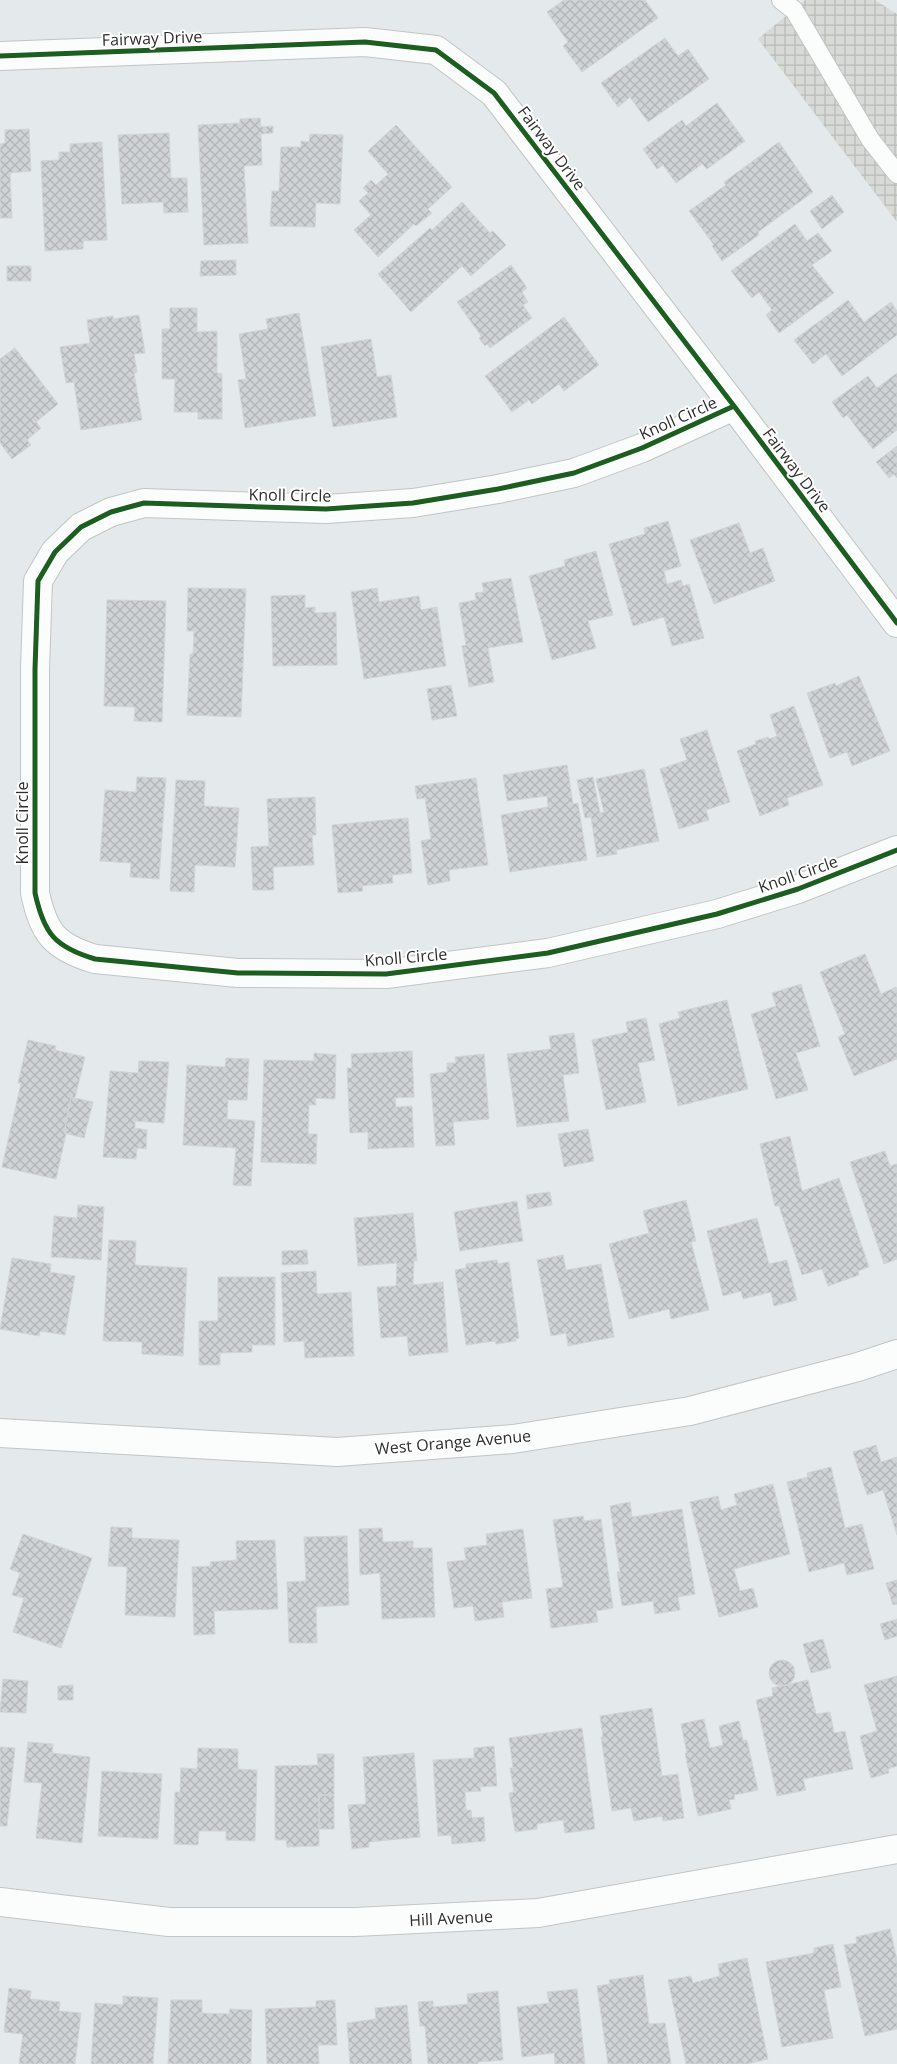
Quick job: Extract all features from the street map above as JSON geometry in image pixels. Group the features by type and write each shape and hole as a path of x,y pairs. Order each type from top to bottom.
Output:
{"street":[{"name":"Fairway Drive","path":"0,56 365,42 436,50 494,93 734,406 897,623"},
{"name":"Knoll Circle","path":"734,406 642,448 574,473 498,489 413,503 326,510 144,503 111,512 80,528 55,552 38,581 35,669 34,893 40,917 53,937 72,952 95,959 238,973 386,974 548,953 717,914 798,889 897,850"},
{"name":"West Orange Avenue","path":"0,1433 336,1452 513,1439 690,1411 858,1367 897,1354"},
{"name":"Hill Avenue","path":"0,1902 169,1922 355,1922 538,1914 897,1850"}],"lane":[{"path":"781,0 794,10 870,139 897,174"}],"shaded area":[{"path":"805,0 875,0 897,14 897,222 758,39"}],"building":[{"path":"564,0 645,0 658,18 582,72 563,46 568,42 547,12"},
{"path":"665,38 678,56 688,49 709,79 648,122 630,97 618,107 601,83"},
{"path":"717,103 745,141 707,169 702,164 676,183 663,165 657,169 643,149 682,120 686,126"},
{"path":"260,118 261,127 273,126 273,133 261,134 262,165 244,166 248,243 204,245 198,125 240,123 240,119"},
{"path":"396,125 452,187 428,209 432,213 416,226 414,224 378,257 354,230 371,215 359,201 368,193 363,188 371,180 376,185 388,174 368,151"},
{"path":"29,129 31,171 10,173 12,218 0,218 0,144 5,143 5,130"},
{"path":"169,133 171,178 187,178 188,212 164,213 163,202 122,204 118,135"},
{"path":"310,134 343,135 340,204 316,203 315,227 270,226 272,191 279,191 281,147 301,147 301,141 309,142"},
{"path":"102,142 107,240 83,241 83,249 45,251 41,161 59,160 59,152 70,152 70,144"},
{"path":"779,142 813,192 758,232 759,235 722,261 712,246 714,245 689,211 726,185 724,182"},
{"path":"832,195 844,212 822,229 810,211"},
{"path":"462,202 490,233 493,231 506,245 471,276 462,266 411,312 378,274 430,228 432,230"},
{"path":"795,224 807,241 818,233 832,251 812,265 834,293 779,333 766,315 772,310 759,292 752,298 731,271"},
{"path":"236,260 236,275 200,276 201,261"},
{"path":"511,265 527,288 522,292 528,302 523,305 532,318 490,348 487,344 485,346 479,338 481,336 457,302"},
{"path":"7,266 31,266 31,281 7,281"},
{"path":"848,300 864,322 891,302 897,311 897,335 842,376 826,354 813,364 794,340"},
{"path":"170,308 197,308 197,332 217,331 217,373 222,374 222,419 198,419 198,412 174,412 175,379 162,379 162,329 170,329"},
{"path":"299,313 316,416 245,428 238,380 246,379 239,334 268,329 266,319"},
{"path":"139,315 145,353 134,354 137,372 134,373 142,420 81,430 74,382 66,383 60,347 90,343 87,320"},
{"path":"564,317 599,365 564,391 559,384 532,404 529,400 512,412 485,376"},
{"path":"371,339 377,377 391,375 397,417 333,427 321,347"},
{"path":"15,348 58,404 36,422 41,428 27,440 31,445 12,459 0,443 0,359"},
{"path":"897,373 897,430 873,449 847,415 843,418 832,402 868,376 877,388"},
{"path":"897,446 897,478 894,474 889,478 876,462"},
{"path":"668,521 681,566 664,571 667,584 681,580 683,586 689,584 704,638 672,646 664,617 633,626 609,544 645,534 644,528"},
{"path":"739,523 750,553 763,548 775,581 714,604 690,540"},
{"path":"596,551 613,615 588,621 596,648 552,660 529,576 565,566 564,560"},
{"path":"511,578 523,642 488,648 494,682 469,687 462,646 466,645 459,603 476,600 475,593 484,592 482,583"},
{"path":"188,588 246,589 241,717 187,715 190,654 193,654 194,631 187,631"},
{"path":"377,588 379,602 419,596 421,610 437,607 446,666 364,679 351,592"},
{"path":"305,595 305,608 315,607 315,613 336,612 337,665 273,666 271,596"},
{"path":"107,600 166,601 162,722 134,721 135,707 104,706"},
{"path":"859,676 890,751 852,766 847,752 830,758 807,693 835,683 836,686"},
{"path":"451,685 457,716 432,720 427,689"},
{"path":"794,706 823,785 787,798 789,805 760,816 737,751 756,744 755,741 777,736 770,715"},
{"path":"707,730 730,802 706,810 709,820 679,829 660,769 687,760 680,739"},
{"path":"567,765 573,804 578,803 587,860 510,872 501,815 548,807 547,796 507,801 503,775"},
{"path":"644,769 659,841 616,850 617,854 597,857 591,817 585,818 577,780 593,777 600,813 604,812 596,779"},
{"path":"137,777 166,778 159,879 130,877 131,863 100,861 105,790 136,792"},
{"path":"476,778 488,865 449,870 450,881 428,885 421,841 431,839 425,798 417,799 415,786"},
{"path":"176,780 205,781 204,806 239,808 235,867 195,865 194,892 170,891"},
{"path":"315,797 316,835 312,835 314,865 273,867 274,890 253,890 251,847 269,846 267,799"},
{"path":"408,818 412,873 392,875 393,883 362,886 363,891 338,893 332,825"},
{"path":"865,954 881,994 896,987 897,990 897,1059 854,1076 838,1037 845,1034 820,972"},
{"path":"801,984 820,1046 796,1053 808,1090 776,1099 751,1014 776,1006 772,993"},
{"path":"727,1000 748,1089 678,1106 659,1024 680,1018 678,1012"},
{"path":"646,1018 655,1060 638,1063 646,1102 606,1110 592,1040 628,1032 626,1022"},
{"path":"574,1033 579,1073 563,1075 569,1121 517,1127 507,1054 551,1049 549,1036"},
{"path":"28,1040 56,1046 55,1050 85,1057 75,1098 71,1097 64,1133 66,1134 56,1179 2,1167 21,1083 18,1083"},
{"path":"412,1051 414,1097 395,1098 396,1107 412,1106 414,1147 368,1149 368,1132 350,1133 347,1068 352,1068 351,1054"},
{"path":"314,1053 336,1055 335,1099 315,1098 316,1105 309,1105 308,1134 317,1134 316,1164 261,1162 264,1060 314,1061"},
{"path":"484,1054 489,1119 453,1122 455,1145 436,1146 430,1074 447,1072 447,1063 456,1063 455,1057"},
{"path":"226,1058 249,1059 247,1100 228,1100 227,1119 255,1121 251,1186 233,1185 236,1148 183,1145 187,1065 225,1067"},
{"path":"139,1061 169,1062 164,1123 135,1121 135,1128 147,1130 146,1149 137,1148 136,1159 103,1157 110,1071 138,1073"},
{"path":"71,1097 93,1102 84,1138 64,1133"},
{"path":"588,1129 594,1161 564,1167 558,1134"},
{"path":"790,1136 802,1191 839,1178 869,1267 858,1271 859,1275 828,1286 822,1269 802,1275 779,1206 775,1206 760,1144"},
{"path":"885,1151 890,1166 897,1164 897,1259 884,1264 850,1162"},
{"path":"550,1192 552,1205 528,1209 526,1195"},
{"path":"686,1200 696,1241 691,1242 709,1310 671,1319 669,1309 629,1319 609,1244 649,1233 643,1211"},
{"path":"517,1201 523,1241 460,1251 454,1212"},
{"path":"78,1205 104,1207 101,1260 51,1257 54,1216 77,1218"},
{"path":"413,1213 417,1261 414,1261 413,1285 443,1282 448,1352 409,1356 407,1336 381,1338 377,1287 396,1286 397,1263 358,1266 354,1218"},
{"path":"757,1218 769,1264 787,1260 797,1300 774,1306 771,1292 743,1299 741,1291 723,1296 707,1231"},
{"path":"109,1240 136,1241 135,1265 187,1268 183,1356 142,1354 142,1342 103,1341"},
{"path":"307,1250 308,1264 282,1265 282,1251"},
{"path":"563,1255 566,1270 601,1264 614,1337 568,1346 566,1333 551,1336 537,1260"},
{"path":"12,1258 51,1264 50,1272 75,1276 65,1335 40,1331 39,1336 0,1329"},
{"path":"497,1260 498,1264 509,1262 519,1338 515,1339 516,1341 496,1344 495,1341 466,1345 455,1270 466,1268 466,1264"},
{"path":"316,1271 317,1294 351,1292 354,1356 305,1358 304,1341 284,1342 281,1273"},
{"path":"218,1277 275,1277 275,1345 252,1345 252,1352 220,1353 220,1365 199,1365 199,1321 218,1321"},
{"path":"876,1445 881,1462 897,1457 897,1535 883,1490 867,1495 853,1452"},
{"path":"831,1467 845,1528 862,1524 874,1569 847,1575 844,1563 809,1572 787,1482 808,1477 807,1473"},
{"path":"773,1484 790,1554 734,1569 740,1591 753,1588 758,1607 719,1617 690,1502 718,1496 721,1510 737,1505 734,1494"},
{"path":"630,1502 632,1517 682,1509 695,1594 678,1597 680,1610 655,1614 653,1601 622,1606 617,1572 620,1572 610,1506"},
{"path":"583,1516 584,1521 601,1519 613,1608 596,1611 598,1622 551,1628 546,1589 563,1587 553,1520"},
{"path":"111,1527 132,1528 132,1538 179,1540 175,1617 125,1615 127,1567 108,1566"},
{"path":"382,1528 383,1542 413,1541 413,1548 432,1548 435,1617 382,1619 380,1573 360,1575 359,1529"},
{"path":"523,1529 532,1598 502,1602 504,1617 475,1621 473,1606 454,1608 447,1562 466,1560 464,1548 487,1545 486,1534"},
{"path":"23,1534 92,1558 61,1648 13,1632 24,1598 12,1595 20,1573 10,1569"},
{"path":"347,1536 349,1605 316,1607 317,1643 289,1643 287,1582 306,1581 304,1537"},
{"path":"275,1540 278,1609 214,1611 215,1634 194,1635 192,1567 211,1566 210,1562 237,1560 236,1541"},
{"path":"897,1580 897,1604 893,1605 886,1583"},
{"path":"897,1619 897,1636 885,1640 880,1624"},
{"path":"823,1639 831,1668 811,1673 803,1644"},
{"path":"782,1660 791,1664 795,1673 791,1682 782,1686 773,1682 769,1673 773,1664"},
{"path":"897,1676 897,1766 888,1769 889,1773 871,1778 860,1736 877,1731 864,1685"},
{"path":"3,1679 28,1681 26,1713 0,1712"},
{"path":"808,1680 816,1714 830,1712 834,1733 845,1731 853,1769 803,1779 806,1790 777,1796 756,1700 773,1696 772,1688"},
{"path":"73,1685 73,1700 58,1700 58,1686"},
{"path":"652,1708 662,1776 678,1774 684,1818 663,1821 662,1816 634,1821 631,1808 612,1811 601,1737 603,1737 600,1716"},
{"path":"704,1719 710,1748 723,1745 719,1726 739,1721 743,1740 747,1740 758,1790 734,1795 735,1799 729,1800 731,1809 698,1816 681,1724"},
{"path":"582,1728 595,1829 565,1833 563,1820 537,1824 537,1829 515,1832 509,1793 514,1792 510,1768 513,1768 509,1738"},
{"path":"28,1742 53,1744 52,1753 90,1757 82,1843 36,1838 42,1783 24,1782"},
{"path":"494,1746 497,1786 480,1787 481,1791 465,1792 466,1810 471,1810 472,1818 484,1817 485,1841 452,1844 451,1835 438,1836 433,1760 474,1758 474,1748"},
{"path":"0,1747 15,1748 7,1826 0,1826"},
{"path":"198,1748 238,1749 238,1769 257,1770 255,1841 226,1840 226,1831 199,1831 198,1845 174,1844 175,1792 180,1792 181,1768 197,1769"},
{"path":"414,1753 420,1837 369,1842 369,1847 352,1849 348,1805 366,1804 363,1757"},
{"path":"317,1754 334,1754 334,1795 319,1795 319,1846 287,1847 286,1840 275,1840 275,1766 318,1765"},
{"path":"102,1771 162,1774 158,1839 98,1836"},
{"path":"319,1795 334,1795 334,1829 319,1829"},
{"path":"890,1929 897,1960 897,2029 865,2036 844,1945 857,1943 856,1937"},
{"path":"833,1944 841,1987 824,1990 833,2038 782,2047 766,1962 814,1953 814,1948"},
{"path":"747,1958 768,2059 747,2064 686,2064 668,1980 691,1976 693,1983 720,1976 718,1964"},
{"path":"643,1975 649,2024 665,2023 671,2064 608,2064 597,1986 610,1984 609,1980"},
{"path":"9,1988 31,1991 30,1999 60,2002 59,2011 81,2013 75,2064 19,2064 23,2034 4,2032"},
{"path":"577,1989 585,2064 555,2064 554,2053 522,2057 517,2007 549,2003 547,1992"},
{"path":"498,1991 503,2060 478,2062 478,2064 428,2064 425,2026 420,2026 418,2002 433,2001 433,2007 468,2004 467,1994"},
{"path":"123,1996 158,1998 153,2064 91,2064 95,2003 123,2005"},
{"path":"171,2000 202,2000 202,2013 229,2014 230,2009 252,2010 251,2064 168,2064"},
{"path":"335,2000 337,2045 318,2045 319,2064 267,2064 265,2009 316,2007 316,2001"},
{"path":"407,2005 412,2064 350,2064 347,2023 376,2019 375,2008"}],"cycle path":[{"path":"0,56 365,42 436,50 494,93 734,406 897,623"},
{"path":"734,406 642,448 574,473 498,489 413,503 326,509 144,503 111,512 81,527 55,552 38,581 35,669 35,893 43,919 47,929 61,944 95,959 238,973 386,974 548,953 717,914 798,889 897,850"}]}
